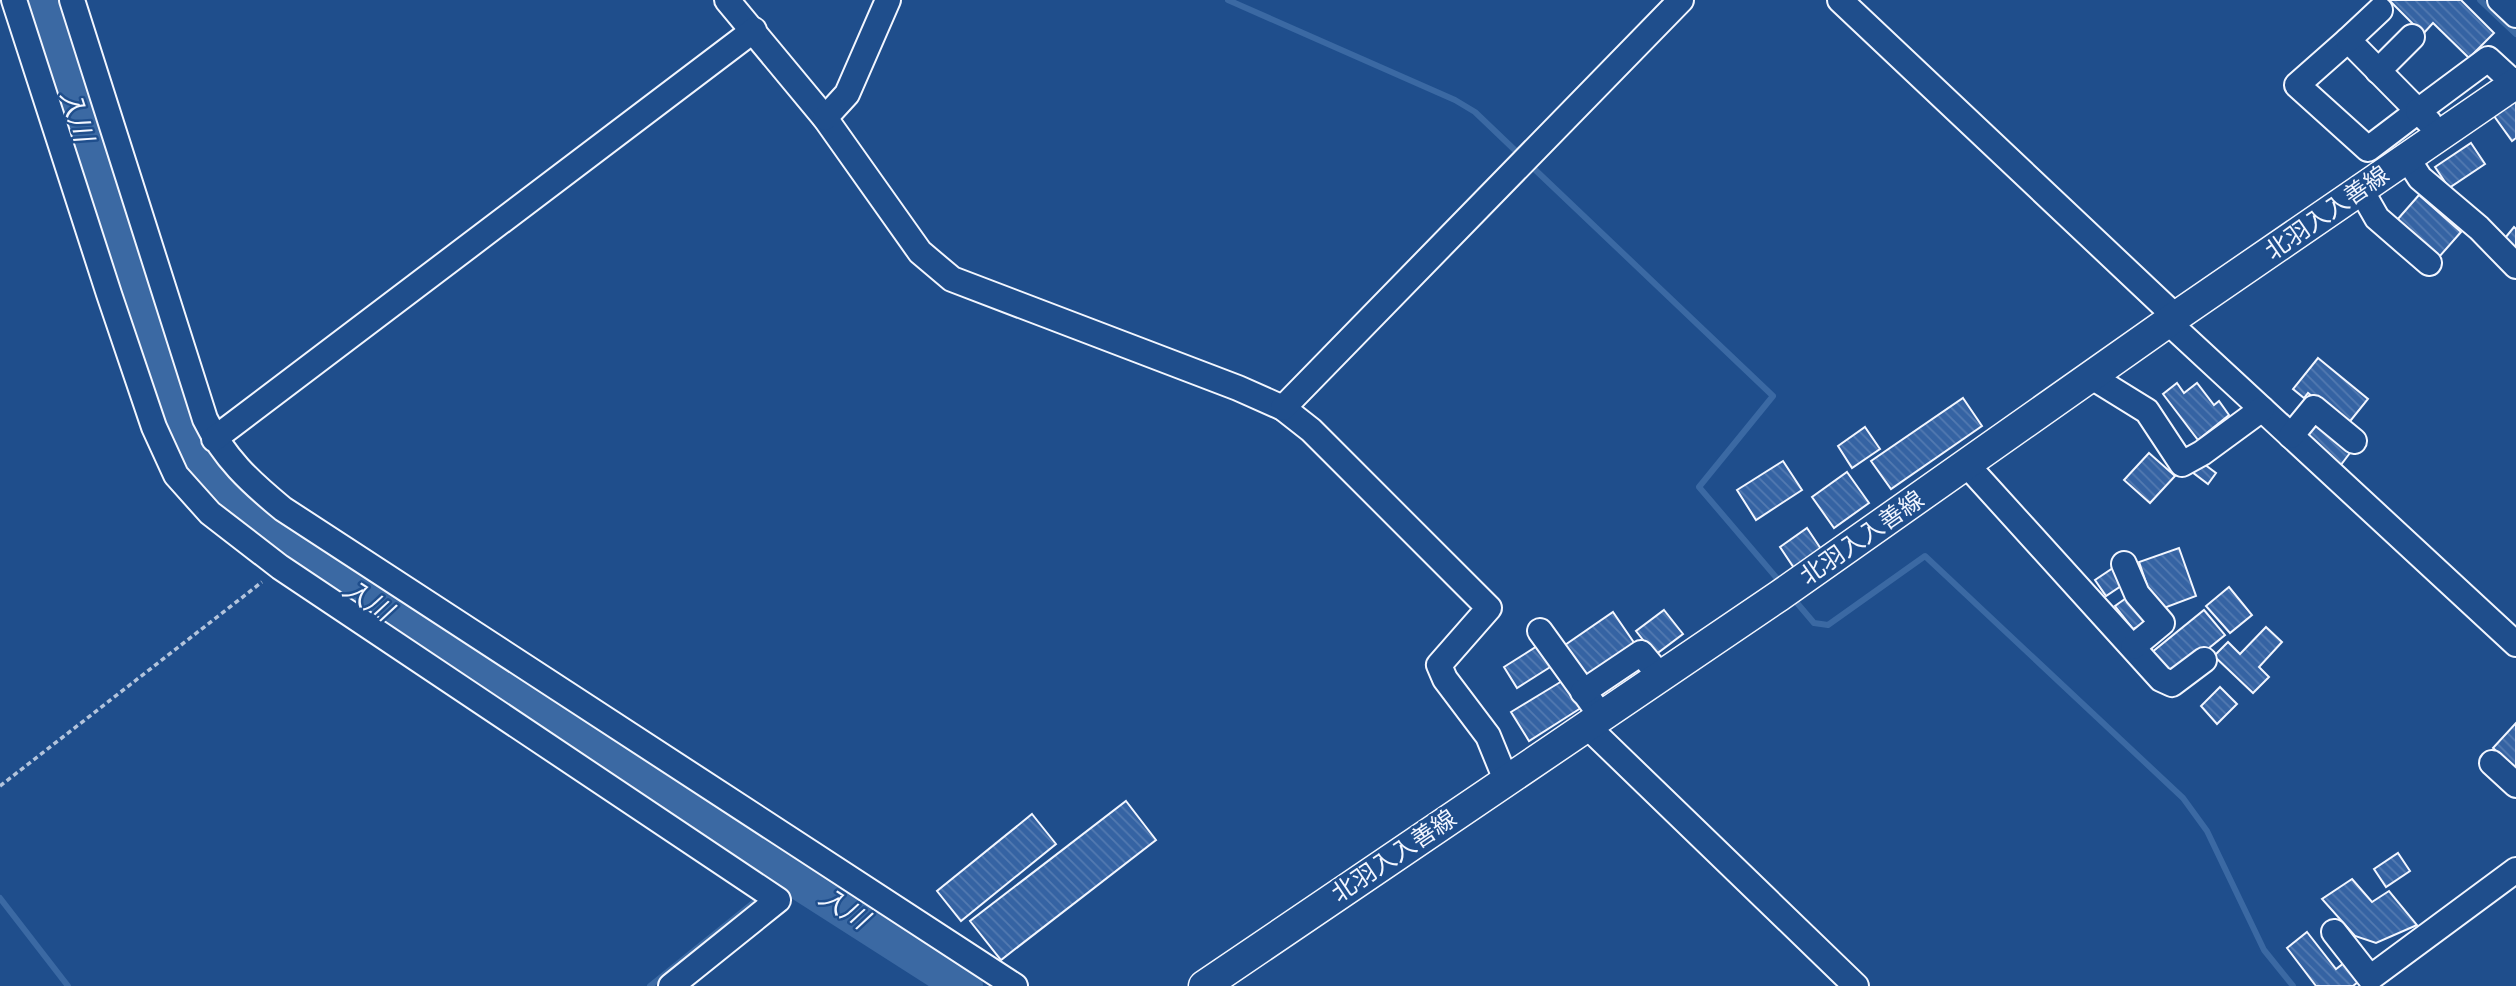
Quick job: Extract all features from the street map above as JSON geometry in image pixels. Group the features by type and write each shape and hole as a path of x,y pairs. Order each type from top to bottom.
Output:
{"main road":[{"name":"北羽入入善線","path":"1204,986 1661,677 2172,319 2515,83"}],"street":[{"path":"14,0 129,355 154,427 176,474 210,513 280,568 778,900 671,986"},
{"path":"72,0 205,419 214,439 243,476 283,509 1015,986"},
{"path":"727,0 825,118 920,252 952,279 1091,330 1283,408 1311,430 1489,608 1439,665 1445,679 1488,736 1506,780"},
{"path":"825,118 847,94 888,0"},
{"path":"1283,408 1681,0"},
{"path":"1840,0 2262,409 2516,643"},
{"path":"2500,0 2516,15"},
{"path":"2380,10 2297,85 2368,149 2488,59 2515,83"},
{"path":"214,439 754,30"},
{"path":"2378,71 2412,37"},
{"path":"2348,40 2443,134"},
{"path":"2407,158 2420,178 2479,228 2516,266"},
{"path":"2361,190 2377,218 2429,263"},
{"path":"2092,377 2147,411 2182,464 2202,453 2262,409"},
{"path":"2291,436 2314,408 2354,441"},
{"path":"1967,465 2161,679 2172,684 2204,660"},
{"path":"2124,564 2137,594 2162,623 2133,647"},
{"path":"1540,631 1583,692 1595,722 1856,986"},
{"path":"1583,692 1641,653 1661,677"},
{"path":"2492,763 2516,785"},
{"path":"2334,932 2370,978 2516,870"}],"path":[{"path":"0,786 280,568"}],"building":[{"path":"2389,0 2461,0 2494,33 2469,58 2433,23 2423,34"},
{"path":"2516,100 2516,138 2512,141 2494,116"},
{"path":"2471,143 2485,164 2449,188 2435,167"},
{"path":"2419,195 2461,232 2439,257 2397,220"},
{"path":"2514,227 2516,229 2516,256 2501,243"},
{"path":"2318,358 2368,399 2347,425 2308,393 2304,398 2293,389"},
{"path":"2177,383 2184,393 2197,383 2214,405 2219,401 2229,415 2198,440 2163,394"},
{"path":"1963,398 1982,426 1891,489 1871,461"},
{"path":"2314,416 2353,449 2340,466 2301,433"},
{"path":"1865,427 1880,449 1852,468 1838,446"},
{"path":"2149,453 2175,476 2150,503 2124,480"},
{"path":"1783,461 1802,490 1756,520 1737,490"},
{"path":"2200,461 2216,473 2208,484 2192,472"},
{"path":"1847,472 1869,503 1834,528 1812,497"},
{"path":"1807,528 1821,549 1794,568 1780,547"},
{"path":"2179,548 2196,596 2156,611 2139,562"},
{"path":"2116,566 2127,582 2106,596 2095,580"},
{"path":"2229,587 2252,615 2230,633 2206,606"},
{"path":"2129,596 2149,622 2133,629 2115,606"},
{"path":"1664,610 1683,634 1655,655 1636,631"},
{"path":"2204,610 2225,635 2172,678 2151,653"},
{"path":"1613,612 1637,647 1589,680 1565,645"},
{"path":"2266,627 2282,642 2259,667 2269,677 2253,693 2214,656 2228,642 2240,654"},
{"path":"1542,643 1555,664 1517,688 1504,667"},
{"path":"1567,678 1584,706 1529,741 1511,712"},
{"path":"2220,687 2237,704 2217,724 2201,706"},
{"path":"2516,723 2516,769 2493,748"},
{"path":"1126,801 1156,840 1001,960 970,921"},
{"path":"1032,814 1056,844 961,921 937,891"},
{"path":"2398,853 2410,871 2386,887 2374,869"},
{"path":"2352,879 2372,902 2389,891 2417,925 2376,943 2355,936 2322,899"},
{"path":"2307,932 2336,969 2344,963 2358,982 2353,986 2316,986 2287,948"}],"waterway":[{"name":"入川","path":"39,0 176,420 213,485 258,528 624,769 964,986"},
{"path":"1228,0 1455,100 1475,112 1520,155"},
{"path":"2480,0 2516,34"},
{"path":"1528,163 1773,396 1699,487 1781,583"},
{"path":"1792,597 1814,623 1828,625 1925,556 2183,798 2207,831 2264,950 2293,986"},
{"path":"772,889 789,875"},
{"path":"650,986 763,895"},
{"path":"0,898 68,986"}]}
